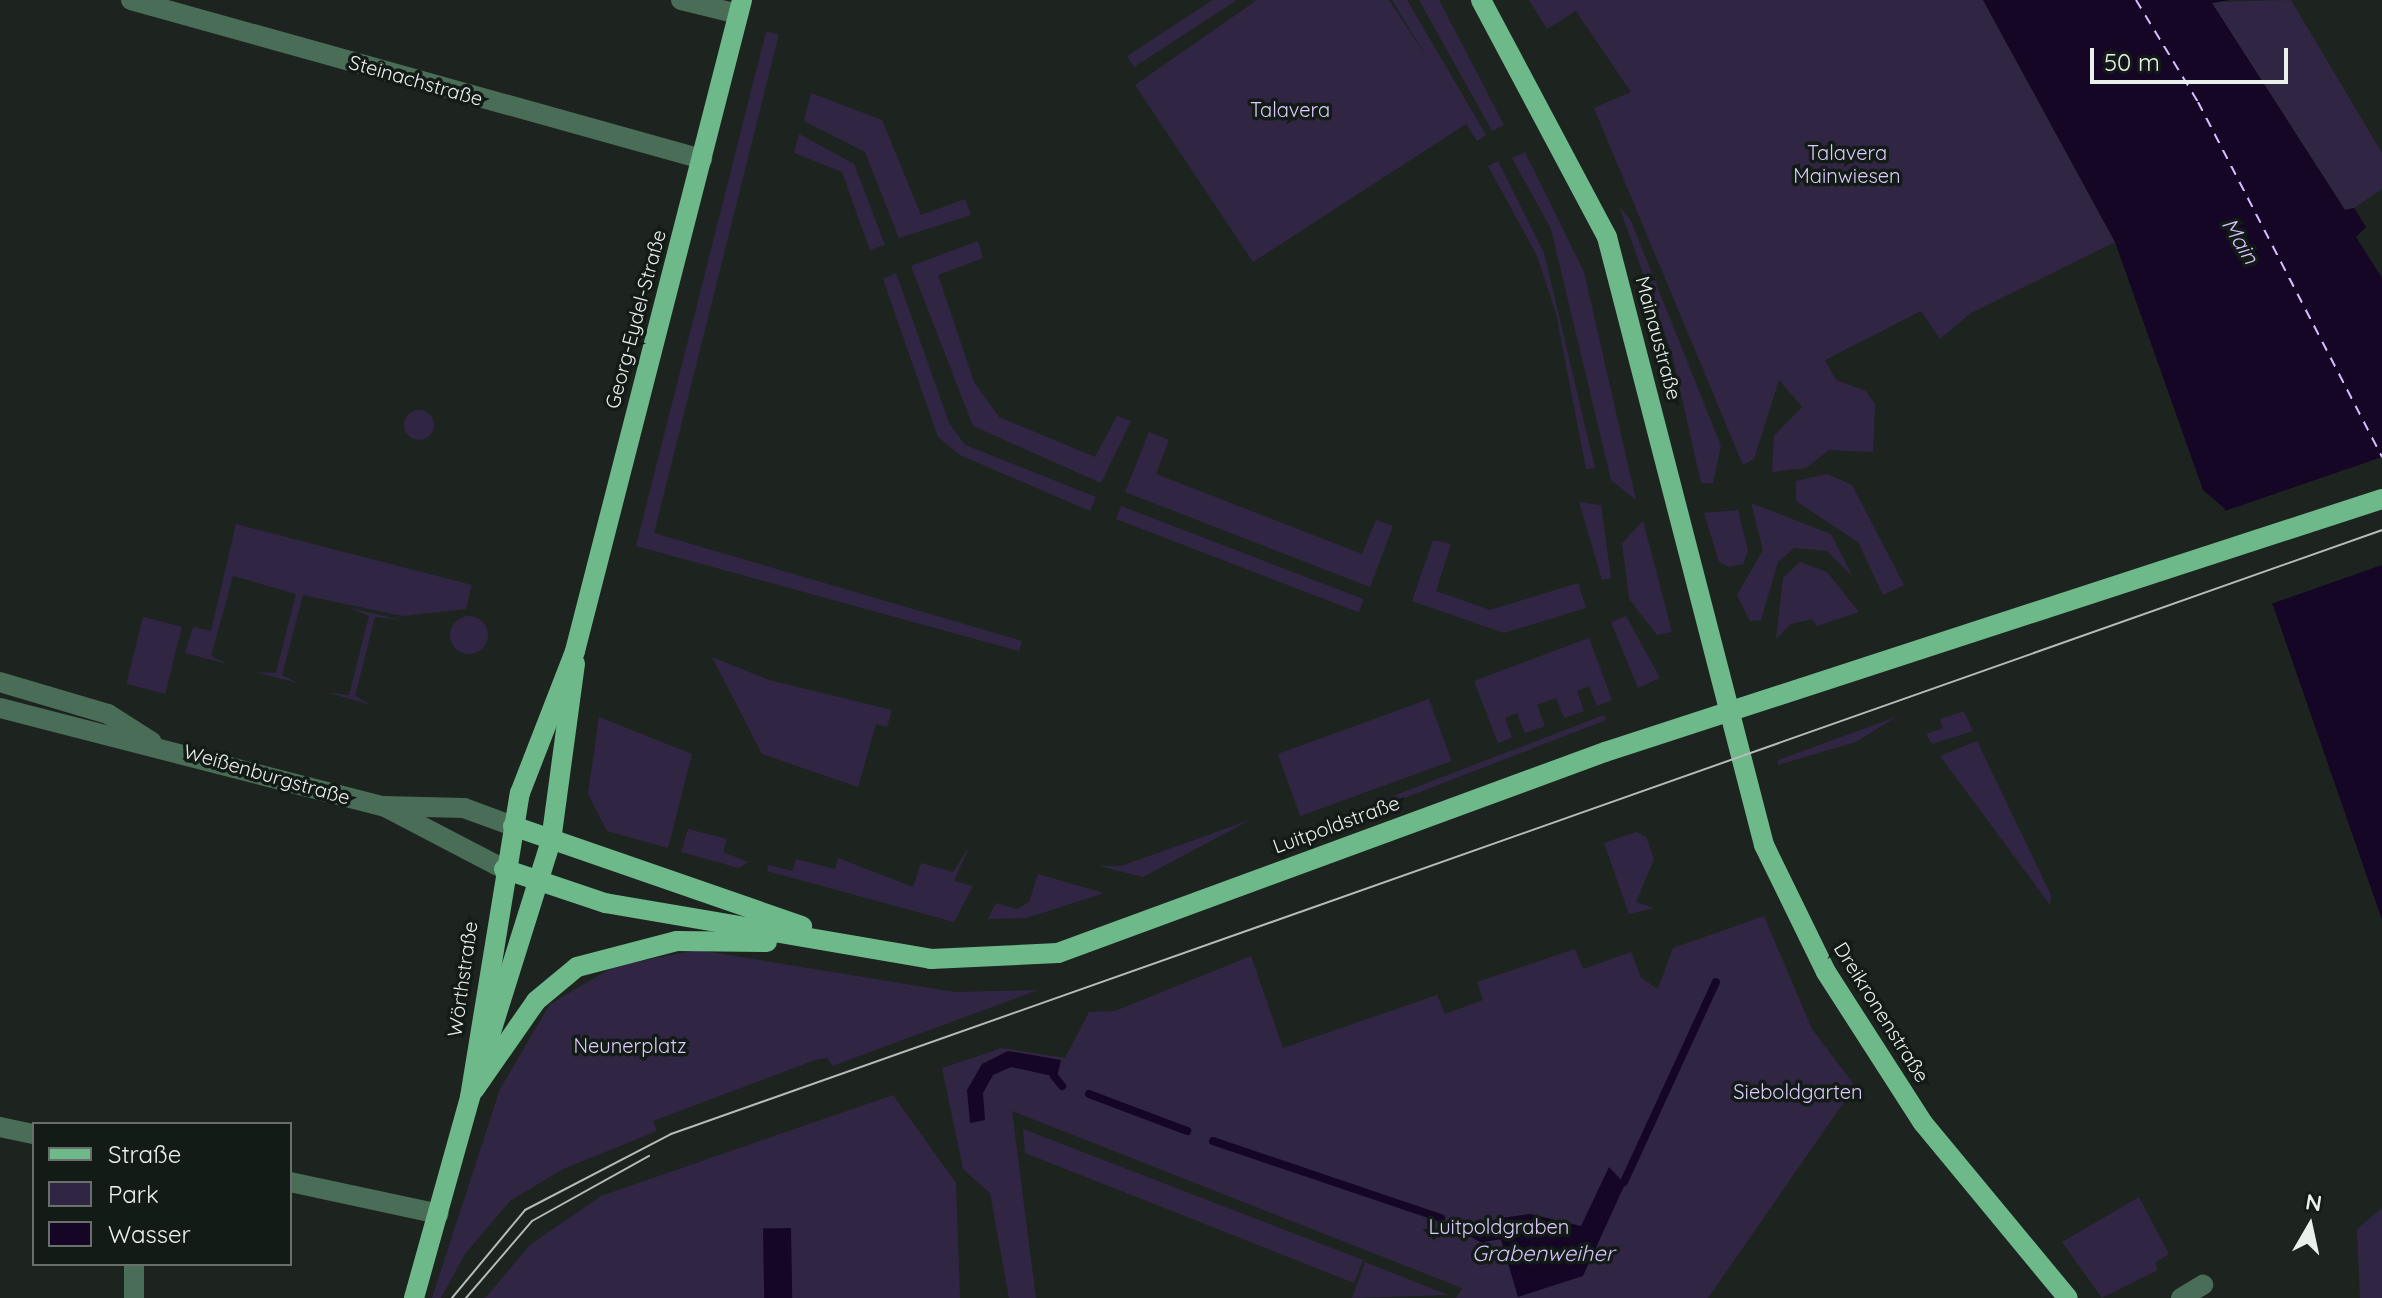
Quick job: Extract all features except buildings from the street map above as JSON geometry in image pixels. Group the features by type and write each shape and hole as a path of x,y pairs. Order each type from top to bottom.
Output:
{"main road":[{"name":"Mainaustraße","path":"1481,0 1607,237 1730,712"},
{"name":"Georg-Eydel-Straße","path":"504,869 527,768 575,651 740,7"},
{"name":"Luitpoldstraße","path":"867,948 955,960 1058,953 1730,712 1917,655 2382,499"},
{"name":"Georg-Eydel-Straße","path":"539,885 551,841 574,706 575,651"},
{"name":"Dreikronenstraße","path":"1730,712 1764,845 1830,978 1923,1123 2068,1298"},
{"path":"513,826 867,948"},
{"path":"504,869 539,885 605,903 867,948"},
{"name":"Wörthstraße","path":"470,1097 504,869"},
{"name":"Wörthstraße","path":"414,1298 470,1097 539,885"},
{"path":"470,1097 536,1001 592,960 712,939 867,948"}],"street":[{"name":"Steinachstraße","path":"131,0 702,159"},
{"path":"681,0 740,7"},
{"name":"Weißenburgstraße","path":"0,682 108,714 152,742"},
{"name":"Weißenburgstraße","path":"0,708 102,737 152,742 383,806 504,869"},
{"name":"Weißenburgstraße","path":"383,806 464,808 513,826"},
{"path":"0,1127 32,1134"},
{"path":"292,1182 439,1214"},
{"path":"134,1266 134,1298"},
{"path":"2181,1298 2203,1285"}],"green space":[{"path":"1213,0 1237,0 1134,67 1127,56"},
{"name":"Talavera","path":"1257,0 1389,0 1429,61 1392,0 1407,0 1486,135 1477,141 1466,124 1253,262 1135,85"},
{"path":"1419,0 1439,0 1504,125 1492,131"},
{"name":"Talavera Mainwiesen","path":"1529,0 1983,0 2115,242 1971,313 1940,339 1921,311 1825,360 1836,380 1866,391 1875,404 1873,452 1829,450 1806,468 1772,472 1774,436 1802,407 1779,380 1754,459 1743,465 1594,108 1631,92 1576,11 1547,29"},
{"path":"2291,0 2382,153 2382,189 2354,208 2345,210 2211,2"},
{"path":"766,32 779,34 654,533 1022,641 1019,651 636,546"},
{"path":"811,93 882,120 921,215 965,199 971,215 899,238 865,152 804,121"},
{"path":"799,134 854,164 885,245 870,250 842,172 794,153"},
{"path":"1525,152 1584,272 1636,500 1611,480 1551,229 1512,158"},
{"path":"1498,161 1544,253 1595,468 1586,469 1556,313 1537,256 1488,166"},
{"path":"1619,206 1631,221 1721,446 1713,483 1701,483 1672,354"},
{"path":"978,241 983,258 938,275 974,382 999,417 1095,457 1117,416 1131,421 1101,483 973,426 911,266"},
{"path":"896,273 949,423 965,445 1096,497 1090,511 960,455 938,437 883,279"},
{"path":"419,410 425,411 433,419 433,431 425,439 419,440 413,439 405,431 404,425 405,419 413,411"},
{"path":"1149,432 1169,440 1156,474 1362,554 1376,520 1393,526 1370,587 1125,492"},
{"path":"1827,474 1852,485 1904,585 1883,595 1858,542 1796,501 1796,481"},
{"path":"1579,502 1601,505 1611,578 1602,580"},
{"path":"1751,503 1831,534 1853,577 1827,551 1794,548 1778,562 1761,620 1750,621 1737,595 1763,550"},
{"path":"1121,506 1364,599 1359,612 1116,519"},
{"path":"1738,510 1748,551 1743,564 1729,567 1719,562 1704,513"},
{"path":"1643,521 1672,632 1657,635 1629,599 1622,543"},
{"path":"236,524 472,585 466,609 403,616 303,595 282,675 298,683 255,672 276,673 296,594 233,576 211,656 227,664 185,653 193,627 211,631"},
{"path":"1433,540 1451,544 1436,591 1490,610 1578,583 1586,608 1504,633 1412,601"},
{"path":"1800,562 1827,572 1859,612 1817,626 1812,619 1791,624 1776,639 1783,578"},
{"path":"347,607 401,620 375,617 355,696 371,705 329,693 349,695 369,616"},
{"path":"469,616 483,621 488,635 483,649 469,654 455,649 450,635 455,621"},
{"path":"1626,616 1660,678 1638,688 1611,622"},
{"path":"143,617 182,627 165,694 126,684"},
{"path":"1589,638 1612,700 1597,706 1589,686 1577,691 1584,711 1564,718 1556,698 1537,705 1545,726 1525,733 1517,713 1505,718 1512,738 1498,743 1474,681"},
{"path":"712,657 769,680 892,710 887,727 876,724 858,787 762,754"},
{"path":"1429,699 1452,761 1300,816 1278,754"},
{"path":"1964,711 1973,731 1932,744 1926,734 1943,728 1940,719"},
{"path":"1604,715 1606,720 1283,845 1281,839"},
{"path":"599,717 692,754 668,848 607,831 588,794"},
{"path":"1896,717 1856,742 1778,765 1778,760"},
{"path":"1977,741 2051,895 2050,905 1940,756"},
{"path":"1250,820 1143,877 1099,866 1121,866"},
{"path":"688,829 727,839 723,852 748,862 739,868 681,852"},
{"path":"1636,832 1646,837 1654,859 1636,902 1654,908 1629,914 1604,843"},
{"path":"970,845 954,881 973,886 954,922 767,871 768,865 792,871 796,859 835,869 838,858 913,887 921,863 953,872"},
{"path":"1038,874 1104,893 1027,918 988,919 996,903 1017,909 1029,902"},
{"name":"Luitpoldgraben","path":"1764,916 1812,1029 1855,1086 1708,1298 1456,1298 1462,1288 1012,1111 1036,1298 1009,1298 990,1193 963,1169 942,1068 1002,1048 1065,1058 1089,1012 1115,1011 1251,956 1283,1048 1437,995 1445,1014 1483,1000 1477,982 1575,949 1583,969 1631,952 1641,978 1658,989 1673,948"},
{"name":"Neunerplatz","path":"698,950 955,992 1038,990 832,1066 828,1058 815,1060 653,1121 657,1131 563,1169 510,1201 465,1254 441,1298 432,1298 500,1089 550,1004 615,966"},
{"path":"893,1095 956,1183 960,1298 485,1298 530,1245 601,1196"},
{"path":"1023,1129 1363,1260 1354,1283 1025,1153"},
{"path":"2139,1197 2169,1254 2155,1263 2158,1270 2102,1298 2062,1242"},
{"path":"2382,1208 2382,1298 2360,1298 2357,1229"},
{"path":"1365,1262 1448,1295 1352,1298"}],"water":[{"name":"Main","path":"1983,0 2230,0 2212,3 2345,210 2354,208 2366,227 2356,237 2382,278 2382,920 2274,608 2224,508 2203,490 2115,242"},
{"path":"1008,1051 1061,1060 1057,1077 1011,1067 993,1075 983,1093 985,1120 970,1123 967,1090 982,1064"},
{"name":"Grabenweiher","path":"1609,1167 1625,1184 1583,1276 1518,1297 1495,1219 1530,1214 1581,1226"},
{"path":"763,1228 791,1228 792,1298 764,1298"}],"pier":[{"path":"2382,457 2382,565 2268,605 2222,512"}],"waterway":[{"path":"1624,1182 1716,982"},
{"path":"1054,1076 1062,1086"},
{"path":"1089,1094 1187,1131"},
{"path":"1213,1141 1441,1218"},
{"path":"1460,1227 1482,1238 1500,1235"}],"ferry route":[{"path":"2136,0 2198,102 2382,457"}],"tram line":[{"path":"452,1298 525,1210 671,1134 2382,530"},
{"path":"466,1298 532,1221 649,1156"}],"park label":[{"name":"Sieboldgarten","path":"1798,1091"}]}
